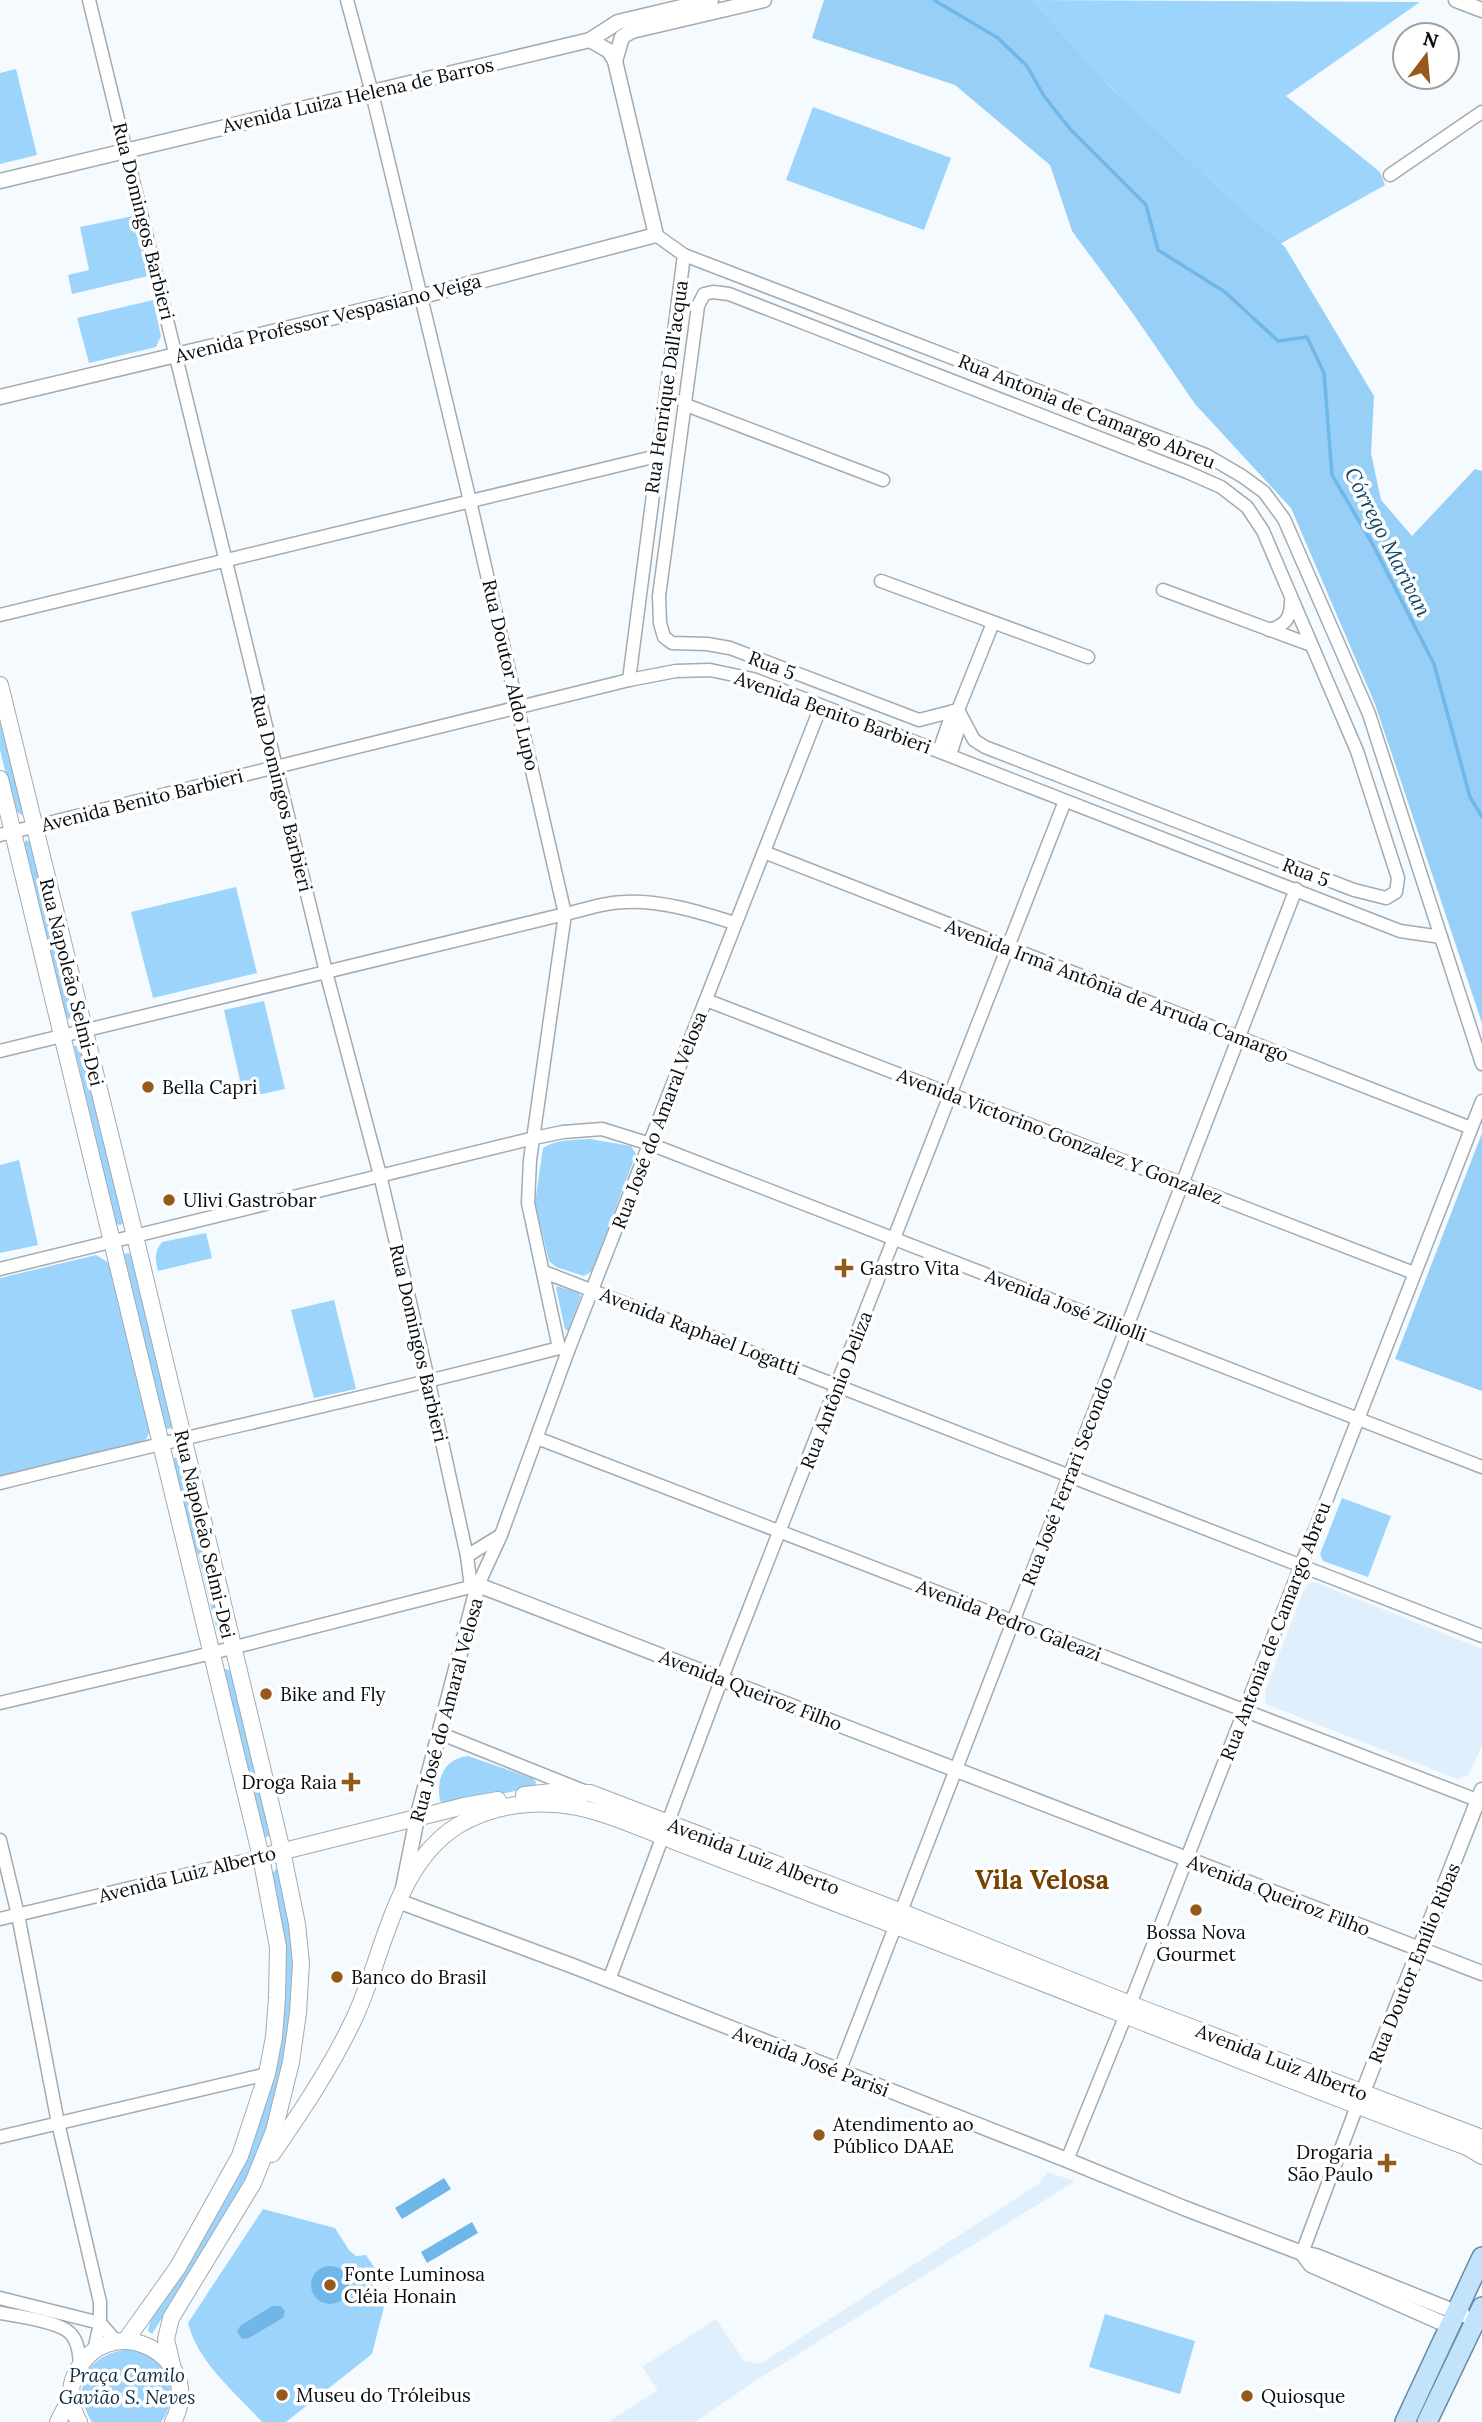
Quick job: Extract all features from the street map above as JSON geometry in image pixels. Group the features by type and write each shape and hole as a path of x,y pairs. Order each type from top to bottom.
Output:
{"main road":[{"name":"Rua Napoleão Selmi-Dei","path":"0,685 282,1852 298,1937 298,2012 291,2062 274,2131 253,2183 171,2318 166,2339 181,2395 178,2413 173,2422"},
{"name":"Rua Napoleão Selmi-Dei","path":"0,779 7,834 63,1036 261,1857 278,1947 277,1998 267,2074 240,2156 178,2267 121,2341"},
{"name":"Avenida Luiz Alberto","path":"261,1857 464,1806 552,1792 590,1793 665,1829 1360,2100 1482,2155"},
{"name":"Avenida Luiz Alberto","path":"431,1846 477,1815 513,1805 544,1803 578,1807 665,1829"},
{"name":"Rua José do Amaral Velosa","path":"253,2183 318,2086 353,2021 400,1895 431,1846"},
{"name":"Avenida Luiz Alberto","path":"1360,2100 1482,2138"},
{"path":"1405,2422 1482,2257"},
{"path":"1427,2422 1479,2314"},
{"path":"79,2422 71,2397 73,2380 80,2364 93,2351 121,2341 146,2344 160,2352 172,2365"},
{"path":"58,2422 71,2397"}],"street":[{"name":"Rua Domingos Barbieri","path":"89,0 326,972 380,1175 475,1586"},
{"name":"Rua Doutor Aldo Lupo","path":"347,0 372,93 519,706 565,914 534,1138 528,1203 563,1350"},
{"name":"Avenida Luiza Helena de Barros","path":"0,181 590,40 618,22 711,0"},
{"path":"615,61 622,37 632,32 764,0"},
{"path":"1456,0 1482,10"},
{"path":"590,40 609,51 615,61 656,235"},
{"path":"1390,175 1482,113"},
{"name":"Rua Henrique Dall'acqua","path":"629,680 684,255 656,235"},
{"name":"Avenida Professor Vespasiano Veiga","path":"0,397 419,297 656,235"},
{"name":"Rua Antonia de Camargo Abreu","path":"684,255 1206,455 1264,492 1284,519 1370,714 1482,1064"},
{"name":"Rua 5","path":"704,294 729,294 1221,487 1247,507 1263,531 1276,560 1357,751 1398,878 1396,892 1386,898 1354,890 985,747 975,740 958,713 919,720 730,649 707,644 672,643 664,637 660,624 659,596 686,405 698,306 704,294"},
{"path":"686,405 883,481"},
{"path":"0,615 657,456"},
{"path":"881,582 1088,657"},
{"path":"1163,590 1311,645"},
{"path":"1269,630 1283,626 1291,615 1291,600"},
{"path":"944,753 993,623"},
{"name":"Avenida Benito Barbieri","path":"7,834 629,680 676,671 710,670 753,679 1400,931 1441,937"},
{"name":"Rua José do Amaral Velosa","path":"400,1895 416,1818 475,1586 501,1535 537,1438 563,1350 592,1290 821,706"},
{"name":"Rua Antônio Deliza","path":"609,1980 722,1678 1065,801"},
{"name":"Avenida Irmã Antônia de Arruda Camargo","path":"764,852 1471,1128"},
{"name":"Rua José Ferrari Secondo","path":"839,2072 1296,889"},
{"path":"0,1051 624,901 655,904 734,923"},
{"name":"Avenida Victorino Gonzalez Y Gonzalez","path":"706,1000 1184,1182 1414,1273"},
{"name":"Rua Antonia de Camargo Abreu","path":"1068,2160 1482,1101"},
{"name":"Avenida José Ziliolli","path":"0,1269 534,1138 563,1132 602,1129 650,1144 1482,1467"},
{"name":"Avenida Raphael Logatti","path":"544,1272 1482,1636"},
{"path":"0,1483 563,1350"},
{"name":"Avenida Pedro Galeazi","path":"537,1438 1245,1710 1481,1797"},
{"path":"467,1556 501,1535"},
{"path":"0,1703 233,1648 475,1586"},
{"name":"Avenida Queiroz Filho","path":"475,1586 722,1678 1482,1973"},
{"path":"439,1733 590,1793"},
{"name":"Rua Doutor Emílio Ribas","path":"1302,2253 1481,1797"},
{"path":"0,1840 18,1915 58,2123 100,2302 100,2323 93,2351"},
{"name":"Avenida Luiz Alberto","path":"0,1919 261,1857"},
{"name":"Avenida José Parisi","path":"400,1895 1184,2208 1316,2256 1452,2319 1479,2314"},
{"path":"0,2137 267,2074"},
{"path":"0,2298 100,2323 121,2341"},
{"path":"0,2313 53,2325 69,2332 78,2345 80,2364"}],"shaded area":[{"path":"824,0 1030,0 1112,89 1228,198 1285,247 1374,396 1371,453 1381,500 1412,536 1475,469 1482,471 1482,1023 1375,704 1291,508 1195,404 1072,231 1050,165 955,85 812,38"},
{"path":"1482,1133 1482,1391 1395,1359"},
{"path":"1315,1582 1482,1649 1482,1745 1468,1776 1457,1779 1266,1704 1265,1692 1303,1592 1309,1583"},
{"path":"1047,2172 1075,2181 755,2381 695,2422 608,2422 658,2390 642,2367 716,2319 744,2361 760,2364 1040,2183"},
{"path":"444,2178 451,2189 402,2219 395,2208"},
{"path":"472,2222 478,2233 427,2263 421,2252"},
{"name":"Fonte Luminosa Cléia Honain","path":"330,2266 343,2272 349,2285 343,2298 330,2304 317,2298 311,2285 317,2272"},
{"path":"272,2306 281,2306 285,2311 283,2318 249,2338 242,2339 237,2332 240,2326"}],"green space":[{"path":"1030,0 1420,2 1286,96 1380,172 1385,185 1280,244 1150,127"},
{"path":"16,69 37,155 0,164 0,73"},
{"path":"813,107 951,158 924,230 786,180"},
{"path":"133,216 148,276 72,294 68,275 89,270 80,227"},
{"path":"153,300 161,336 156,347 89,363 77,318"},
{"path":"0,708 24,809 22,815 15,811 0,750"},
{"path":"26,840 32,843 73,1014 71,1020 64,1017 23,845"},
{"path":"236,887 257,973 153,998 131,912"},
{"path":"264,1001 285,1089 244,1098 224,1010"},
{"path":"74,1046 83,1050 124,1217 121,1225 116,1224"},
{"path":"590,1139 631,1146 636,1154 592,1271 584,1276 556,1267 549,1261 535,1203 543,1148 560,1141"},
{"path":"19,1160 38,1245 0,1253 0,1165"},
{"path":"206,1233 212,1258 158,1271 156,1256 162,1242"},
{"path":"129,1253 172,1428 167,1429 163,1425 123,1258 124,1254"},
{"path":"96,1255 109,1263 150,1430 147,1438 141,1443 0,1478 0,1278"},
{"path":"557,1286 581,1296 568,1331 565,1329"},
{"path":"334,1300 356,1389 314,1398 291,1310"},
{"path":"176,1457 182,1463 223,1629 217,1631 198,1555 192,1546 172,1460"},
{"path":"1342,1498 1391,1516 1368,1577 1323,1561 1320,1554"},
{"path":"225,1669 232,1671 271,1835 264,1838 223,1672"},
{"path":"468,1756 532,1778 536,1782 535,1787 446,1805 440,1801 441,1777 453,1761"},
{"path":"276,1869 281,1871 295,1945 292,2011 285,2063 274,2107 258,2155 242,2190 152,2334 148,2331 150,2322 227,2196 250,2152 264,2109 277,2060 272,1874"},
{"path":"263,2209 335,2228 349,2250 356,2256 366,2255 376,2270 366,2275 385,2303 372,2354 286,2422 262,2422 209,2364 193,2338 188,2323"},
{"path":"1105,2314 1195,2341 1180,2394 1089,2367"},
{"name":"Praça Camilo Gavião S. Neves","path":"130,2349 147,2354 163,2367 171,2395 166,2414 161,2422 92,2422 83,2395 87,2373 93,2364 103,2357"}],"waterway":[{"name":"Córrego Marivan","path":"934,0 998,38 1027,66 1044,96 1070,129 1146,205 1158,250 1225,292 1278,341 1307,337 1324,373 1332,475 1372,543 1434,664 1470,797 1482,817"}],"place":[{"name":"Bella Capri","path":"148,1087"},
{"name":"Ulivi Gastrobar","path":"169,1200"},
{"name":"Gastro Vita","path":"844,1268"},
{"name":"Bike and Fly","path":"266,1694"},
{"name":"Droga Raia","path":"351,1782"},
{"name":"Bossa Nova Gourmet","path":"1196,1910"},
{"name":"Banco do Brasil","path":"337,1977"},
{"name":"Atendimento ao Público DAAE","path":"819,2135"},
{"name":"Drogaria São Paulo","path":"1387,2163"},
{"name":"Fonte Luminosa Cléia Honain","path":"330,2285"},
{"name":"Museu do Tróleibus","path":"282,2395"},
{"name":"Quiosque","path":"1247,2396"}],"district":[{"name":"Vila Velosa","path":"1042,1879"}]}
